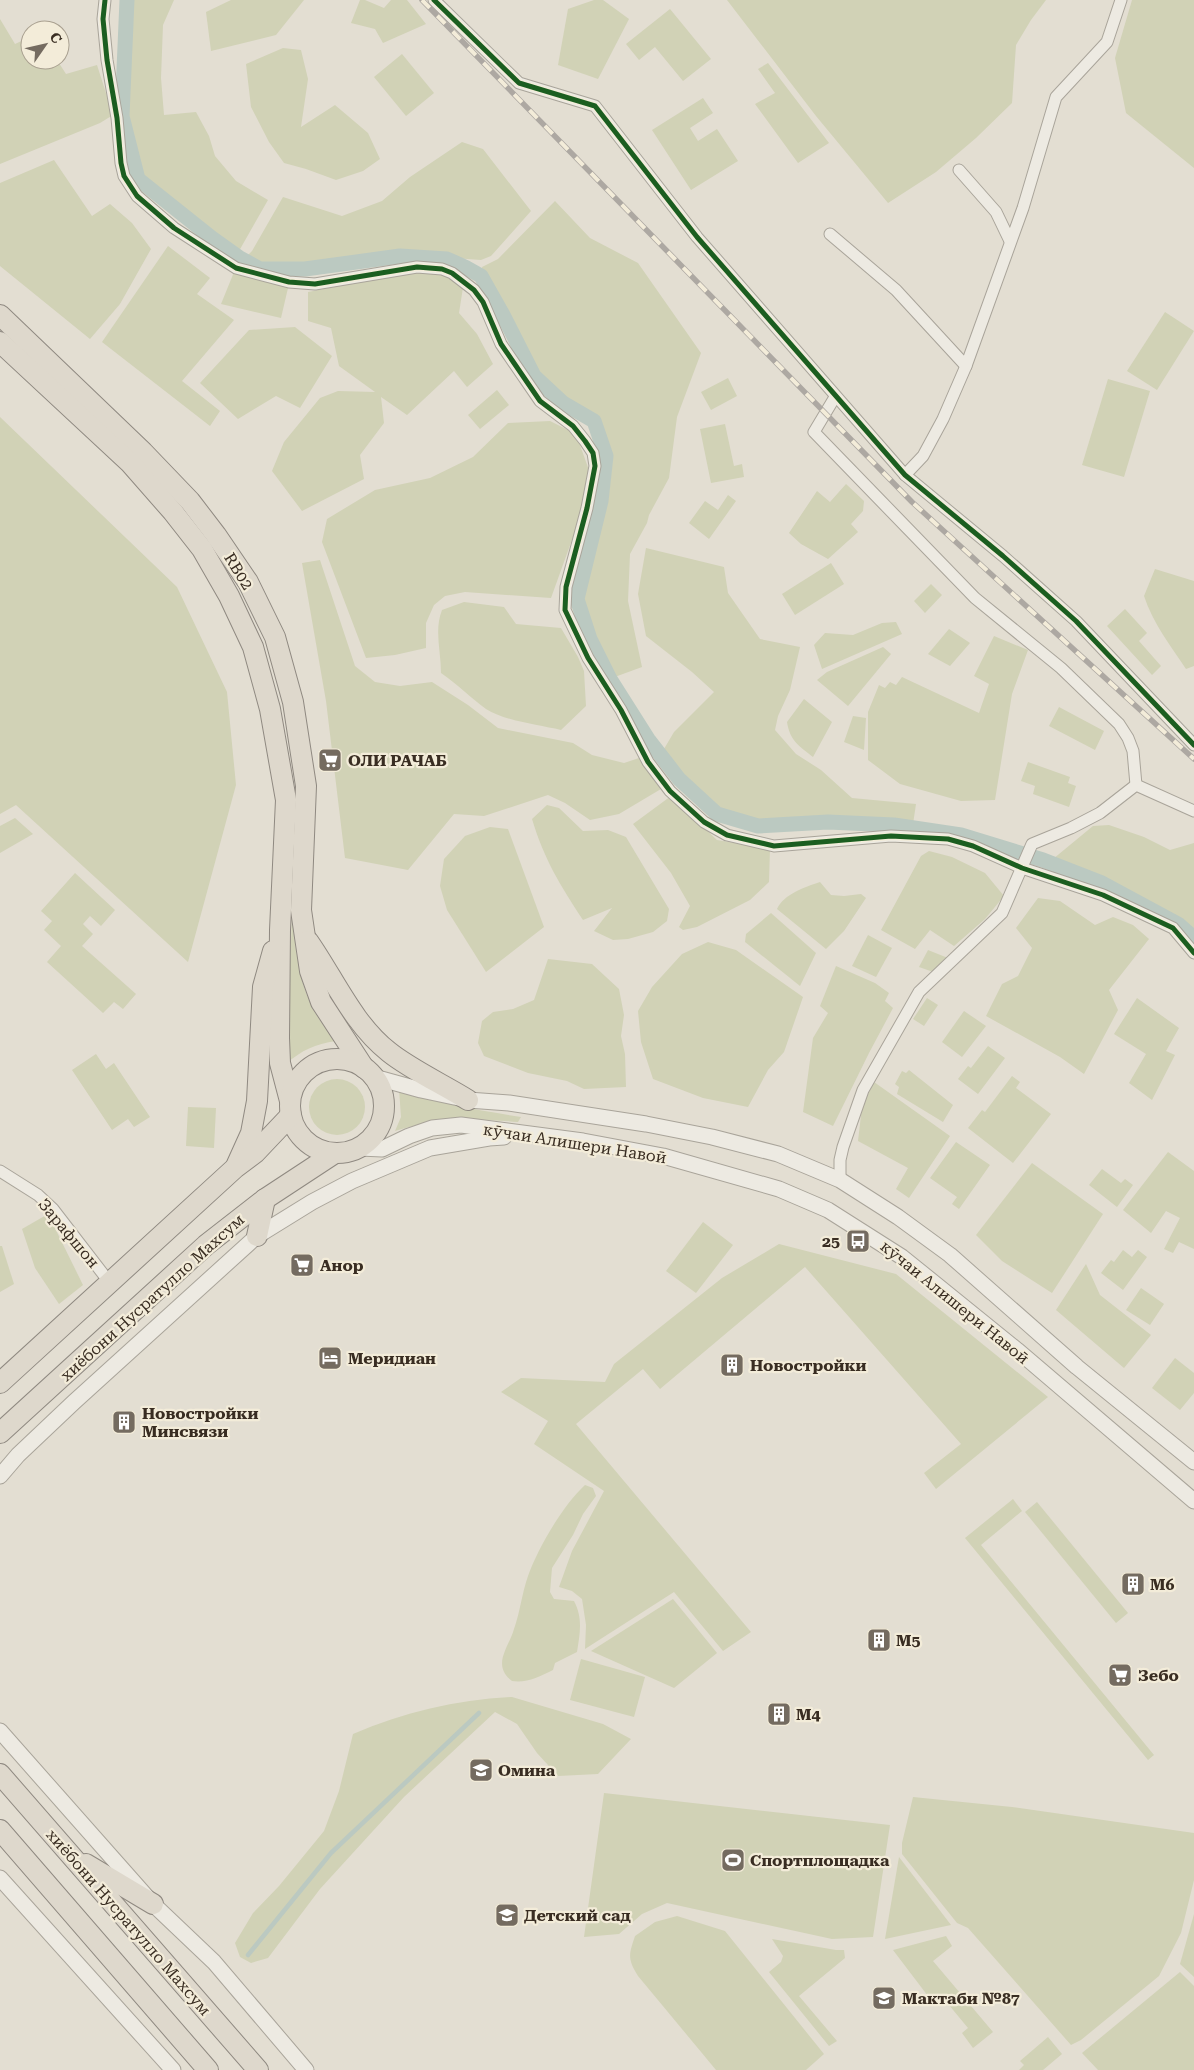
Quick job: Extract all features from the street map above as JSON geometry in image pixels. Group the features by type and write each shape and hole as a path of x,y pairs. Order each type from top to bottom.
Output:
{"highway":[{"name":"RB02","path":"0,315 143,452 190,501 216,535 252,590 275,637 294,711 306,786 302,910 310,971 321,1002 369,1072"},
{"name":"RB02","path":"0,342 130,463 202,549 229,596 253,646 270,709 286,800 280,930"},
{"path":"0,1383 235,1168 255,1153 290,1108 293,1089 299,1078 307,1070 318,1063 329,1060 341,1060 353,1062 369,1072 381,1089 384,1103 383,1116 378,1129 370,1140 360,1148 348,1152 335,1153 323,1151 312,1146 302,1138 295,1127 290,1108 280,1063 280,930"},
{"path":"235,1168 251,1133 255,1116 263,987 280,930"},
{"path":"304,935 353,1012 376,1041 389,1053 468,1100"},
{"name":"хиёбони Нусратулло Махсум","path":"0,1433 206,1245 265,1199 335,1153"},
{"path":"257,1236 265,1199"},
{"name":"хиёбони Нусратулло Махсум","path":"0,1774 258,2070"},
{"path":"0,1830 208,2070"},
{"path":"72,1856 153,1904"}],"street":[{"path":"105,0 103,19 107,60 117,118 121,163 124,176 137,196 174,228 236,268 289,282 315,284 417,267 442,269 452,273 474,290 483,302 501,344 540,401 573,426 585,441 593,453 595,466 587,508 566,587 565,610 588,658 620,710 648,762 670,791 704,822 726,835 754,843 774,846 792,846 847,838 891,836 948,840 973,846 1022,868 1103,895 1173,928 1194,953"},
{"path":"434,0 519,83 594,106 697,237 905,475 1003,556 1076,620 1194,745"},
{"path":"905,475 923,456 943,419 966,366 1023,208 1056,97 1107,42 1121,0"},
{"path":"960,170 996,212 1010,241"},
{"path":"830,234 896,290 966,366"},
{"path":"835,397 814,432 975,598 1061,668 1119,724 1128,738 1133,752 1136,785"},
{"path":"840,1180 840,1160 843,1147 863,1090 919,992 1002,913 1032,844 1071,828 1100,813 1136,785"},
{"path":"1136,785 1194,811"},
{"name":"кӯчаи Алишери Навоӣ","path":"369,1072 421,1090 468,1100 509,1103 646,1124 712,1137 778,1154 840,1180 898,1216 950,1255 1077,1367 1194,1462"},
{"name":"кӯчаи Алишери Навоӣ","path":"360,1148 382,1149 409,1136 432,1128 461,1126 543,1136 663,1156 779,1189 828,1210 887,1247 935,1282 1194,1501"},
{"path":"0,1476 18,1455 74,1402 257,1236 312,1202 352,1182 430,1148 489,1138 543,1136"},
{"name":"Зарафшон","path":"0,1171 38,1195 53,1210 110,1283"},
{"path":"0,1731 153,1904 214,1962 306,2070"},
{"path":"0,1878 173,2070"}],"green space":[{"path":"129,0 174,0 163,25 161,78 164,115 196,112 209,136 215,156 236,181 268,200 239,251 214,236 139,176 125,118"},
{"path":"231,0 304,0 276,35 211,51 206,12"},
{"path":"360,0 365,0 384,8 391,0 407,0 426,24 383,43 375,29 351,23"},
{"path":"594,0 603,0 629,19 598,79 558,65 568,9"},
{"path":"727,0 1046,0 1016,45 1012,103 976,138 936,172 888,203 816,116"},
{"path":"1132,0 1194,0 1194,168 1126,113 1115,58"},
{"path":"670,9 711,59 683,81 655,47 639,60 626,44"},
{"path":"0,19 15,44 20,42 20,70 63,70 66,74 97,65 113,115 100,123 0,164"},
{"path":"283,48 301,50 308,79 301,127 335,105 368,133 380,159 363,171 336,180 284,163 269,142 251,107 246,64"},
{"path":"402,54 434,93 406,116 374,77"},
{"path":"768,63 829,143 798,163 755,104 775,93 758,69"},
{"path":"703,98 713,113 690,128 698,141 717,129 738,161 691,190 652,130"},
{"path":"462,142 483,149 531,211 491,256 481,260 399,254 304,267 261,265 247,256 252,251 283,197 342,216 382,201 410,177"},
{"path":"54,160 92,216 110,204 132,223 151,249 120,304 90,339 0,266 0,183"},
{"path":"555,201 590,238 638,263 701,353 677,417 669,478 630,554 628,601 642,667 612,678 592,639 579,599 603,502 608,456 596,420 564,401 535,375 483,274 482,267 498,259"},
{"path":"168,246 210,278 197,294 234,320 182,381 220,411 210,426 102,342"},
{"path":"424,270 464,281 459,313 477,334 493,364 467,387 454,371 407,415 381,397 384,423 360,455 364,479 302,511 272,471 284,442 320,398 338,391 375,392 339,366 331,328 308,321 308,292"},
{"path":"234,272 288,288 281,318 221,304"},
{"path":"1165,312 1194,331 1157,390 1127,371"},
{"path":"295,327 332,356 300,408 276,396 238,419 200,383 249,330"},
{"path":"728,378 737,396 711,410 701,392"},
{"path":"1108,379 1150,391 1124,477 1082,465"},
{"path":"497,390 509,405 480,429 468,415"},
{"path":"0,417 177,587 227,692 236,785 188,962 16,805 0,814"},
{"path":"550,421 576,434 590,473 582,512 551,598 465,592 445,596 434,605 426,623 426,648 395,655 366,658 322,542 327,519 375,490 430,478 473,457 508,423"},
{"path":"725,424 734,466 742,464 744,477 711,483 700,429"},
{"path":"846,484 864,501 863,511 851,524 858,532 828,559 801,544 789,533 817,491 830,502"},
{"path":"728,495 736,501 709,539 689,523 705,501 718,510"},
{"path":"646,548 724,567 728,593 760,639 800,647 790,690 778,716 775,730 796,754 821,770 852,798 916,804 913,824 827,820 759,824 718,813 681,778 661,754 674,732 714,692 646,636 638,594"},
{"path":"320,560 355,666 375,682 400,686 432,682 468,705 498,728 573,743 592,755 624,763 642,757 661,789 619,814 590,820 565,803 548,795 484,816 454,814 408,870 345,858 326,701 302,563"},
{"path":"831,563 844,584 795,615 782,594"},
{"path":"1155,569 1194,581 1194,666 1186,669 1157,625 1144,596"},
{"path":"931,584 942,595 925,613 914,601"},
{"path":"464,602 504,607 516,624 561,628 584,671 586,706 561,730 512,720 494,713 486,709 441,673 438,625 442,610"},
{"path":"1125,609 1147,633 1139,641 1161,666 1152,675 1107,626"},
{"path":"896,622 902,634 822,669 814,645 825,633 853,635 882,623"},
{"path":"949,629 970,643 950,666 928,654"},
{"path":"994,636 1028,650 1012,694 995,800 961,801 900,784 868,760 868,712 879,685 885,688 890,682 896,685 902,677 979,713 989,684 974,676"},
{"path":"883,647 891,654 848,706 817,680 827,672"},
{"path":"804,699 832,722 813,757 799,746 788,729 787,722"},
{"path":"1059,707 1104,731 1095,750 1049,726"},
{"path":"853,716 866,718 864,750 844,742"},
{"path":"1028,762 1070,777 1068,783 1076,786 1069,807 1033,794 1035,786 1021,781"},
{"path":"671,796 717,840 770,849 769,882 750,900 697,927 683,930 679,927 690,906 671,873 633,824"},
{"path":"547,805 559,808 583,831 608,830 626,837 669,909 667,921 653,932 628,939 613,940 594,931 612,908 583,920 547,859 532,819"},
{"path":"15,818 33,834 0,853 0,826"},
{"path":"1109,825 1144,837 1170,850 1194,843 1194,933 1164,910 1127,890 1053,859 1093,826"},
{"path":"490,827 508,829 544,927 486,972 447,910 440,886 444,859 465,836"},
{"path":"929,851 952,857 985,873 1004,896 985,919 954,946 930,930 915,949 881,930 921,856"},
{"path":"75,873 115,910 101,926 90,916 83,924 93,934 82,946 136,994 123,1009 114,1002 103,1013 47,962 61,946 44,930 52,921 41,911"},
{"path":"820,882 831,895 861,894 866,898 844,931 826,949 777,909 790,895"},
{"path":"1038,898 1060,901 1095,925 1113,917 1133,925 1149,939 1109,990 1118,1010 1084,1074 1060,1057 986,1016 1002,984 1018,976 1032,948 1016,928"},
{"path":"771,913 816,953 800,986 745,942 746,934"},
{"path":"292,917 300,970 307,995 319,1019 336,1041 309,1048 286,1064"},
{"path":"868,935 892,948 876,977 852,966"},
{"path":"708,942 736,950 803,997 784,1052 768,1070 748,1107 703,1098 653,1079 641,1042 638,1011 652,987 682,954"},
{"path":"928,950 948,958 936,973 919,967"},
{"path":"548,959 592,964 619,989 624,1015 621,1036 625,1054 626,1087 584,1089 567,1081 528,1073 484,1056 478,1043 482,1021 493,1012 513,1009 534,1000"},
{"path":"836,966 875,983 889,993 885,1001 893,1008 833,1126 803,1112 813,1038 828,1013 820,1006"},
{"path":"927,998 938,1005 924,1026 913,1019"},
{"path":"1137,998 1179,1028 1166,1051 1175,1055 1152,1100 1129,1083 1146,1054 1114,1034"},
{"path":"964,1011 986,1026 962,1057 942,1042"},
{"path":"988,1046 1005,1058 978,1094 958,1079 968,1066 971,1068"},
{"path":"96,1054 106,1069 114,1063 150,1117 134,1127 128,1119 112,1130 72,1070"},
{"path":"909,1070 953,1105 943,1122 897,1094 899,1087 895,1084 902,1071 906,1073"},
{"path":"1012,1076 1020,1082 1016,1088 1051,1114 1013,1163 968,1128 982,1110 985,1112"},
{"path":"331,1079 343,1079 353,1083 361,1091 365,1107 361,1123 353,1131 343,1135 331,1135 321,1131 313,1123 309,1113 309,1101 313,1091 321,1083"},
{"path":"874,1082 950,1136 909,1198 896,1189 908,1168 858,1141 862,1107"},
{"path":"399,1089 444,1103 521,1117 518,1122 471,1119 442,1121 411,1126 395,1131 401,1117"},
{"path":"188,1107 216,1108 214,1148 186,1146"},
{"path":"956,1142 990,1165 959,1209 952,1204 957,1197 930,1178"},
{"path":"1168,1152 1194,1171 1194,1249 1179,1242 1173,1253 1164,1249 1180,1218 1166,1211 1151,1233 1123,1210"},
{"path":"1032,1163 1103,1214 1052,1293 1002,1261 976,1235"},
{"path":"1102,1169 1121,1183 1125,1179 1133,1185 1117,1207 1089,1185"},
{"path":"48,1214 83,1285 59,1304 35,1268 22,1229"},
{"path":"703,1222 733,1245 696,1293 666,1271"},
{"path":"779,1244 896,1274 1048,1397 936,1489 924,1473 961,1444 805,1267 660,1389 643,1369 576,1424 751,1632 723,1651 674,1592 585,1649 586,1625 582,1599 572,1591 559,1587 572,1551 604,1491 534,1444 548,1421 501,1392 521,1378 605,1382 614,1364 722,1278"},
{"path":"0,1246 2,1246 14,1284 0,1292"},
{"path":"1123,1250 1132,1257 1138,1250 1147,1257 1123,1290 1101,1273 1111,1260 1114,1262"},
{"path":"1086,1264 1100,1295 1151,1335 1124,1368 1056,1310"},
{"path":"1141,1288 1164,1304 1150,1325 1126,1310"},
{"path":"1175,1358 1194,1373 1194,1393 1180,1410 1152,1388"},
{"path":"585,1485 593,1488 596,1496 583,1514 573,1535 552,1568 550,1592 554,1599 574,1601 577,1607 580,1626 577,1652 555,1663 553,1670 543,1675 528,1680 512,1681 506,1675 502,1662 516,1623 528,1576 538,1553 560,1515"},
{"path":"1013,1499 1022,1511 981,1545 1154,1755 1148,1760 965,1538"},
{"path":"1037,1502 1128,1613 1116,1623 1025,1512"},
{"path":"673,1599 717,1653 674,1688 591,1651"},
{"path":"581,1659 645,1677 634,1717 570,1700"},
{"path":"512,1697 603,1724 631,1739 598,1774 558,1776 537,1753 517,1724 495,1712 404,1797 320,1889 268,1958 251,1963 240,1957 235,1943 253,1913 279,1886 324,1831 339,1791 353,1734 392,1719 431,1708 471,1701"},
{"path":"604,1793 890,1825 873,1937 832,1939 667,1903 642,1914 619,1934 584,1937"},
{"path":"913,1797 1012,1807 1194,1833 1194,1880 1181,1933 1159,1976 1081,2040 1071,2045 968,1928 957,1923 902,1854 902,1843"},
{"path":"899,1857 951,1925 885,1939"},
{"path":"1194,1914 1194,1977 1180,1964"},
{"path":"677,1916 725,1931 824,2054 806,2070 716,2070 638,1976 632,1965 630,1952 635,1936 655,1922"},
{"path":"946,1936 952,1946 933,1961 993,2032 973,2048 962,2033 968,2028 944,1999 934,2004 893,1950"},
{"path":"772,1939 844,1950 845,1958 799,1996 837,2041 829,2046 769,1972 781,1962 783,1956"},
{"path":"1180,1972 1194,1986 1194,2070 1098,2070 1082,2053"},
{"path":"1048,2037 1062,2054 1043,2070 1019,2070 1024,2065 1020,2061"}],"waterway":[{"path":"127,0 122,116 138,179 212,238 240,258 260,269 305,269 400,256 447,259 465,267 481,276 534,376 563,403 594,421 606,456 601,501 577,599 590,639 610,679 648,739 679,779 717,814 758,826 828,822 894,825 961,835 1043,860 1102,883 1178,924 1194,938"},
{"path":"248,1955 331,1853 479,1713"}],"railway":[{"path":"422,0 912,502 1194,759"}],"cycle path":[{"path":"105,0 103,19 107,60 117,118 121,163 124,176 137,196 174,228 236,268 289,282 315,284 417,267 442,269 452,273 474,290 483,302 501,344 540,401 573,426 585,441 593,453 595,466 587,508 566,587 565,610 588,658 621,710 648,762 670,791 704,822 727,835 774,846 891,836 948,839 973,846 1022,868 1103,895 1173,928 1194,953"},
{"path":"434,0 519,83 595,106 697,237 905,475 1003,556 1076,621 1194,745"}],"place":[{"name":"ОЛИ РАЧАБ","path":"330,760"},
{"name":"25","path":"858,1241"},
{"name":"Анор","path":"302,1265"},
{"name":"Меридиан","path":"330,1358"},
{"name":"Новостройки","path":"732,1365"},
{"name":"Новостройки Минсвязи","path":"124,1422"},
{"name":"М6","path":"1133,1584"},
{"name":"М5","path":"879,1640"},
{"name":"Зебо","path":"1120,1675"},
{"name":"М4","path":"779,1714"},
{"name":"Омина","path":"481,1770"},
{"name":"Спортплощадка","path":"733,1860"},
{"name":"Детский сад","path":"507,1915"},
{"name":"Мактаби №87","path":"884,1998"}]}
